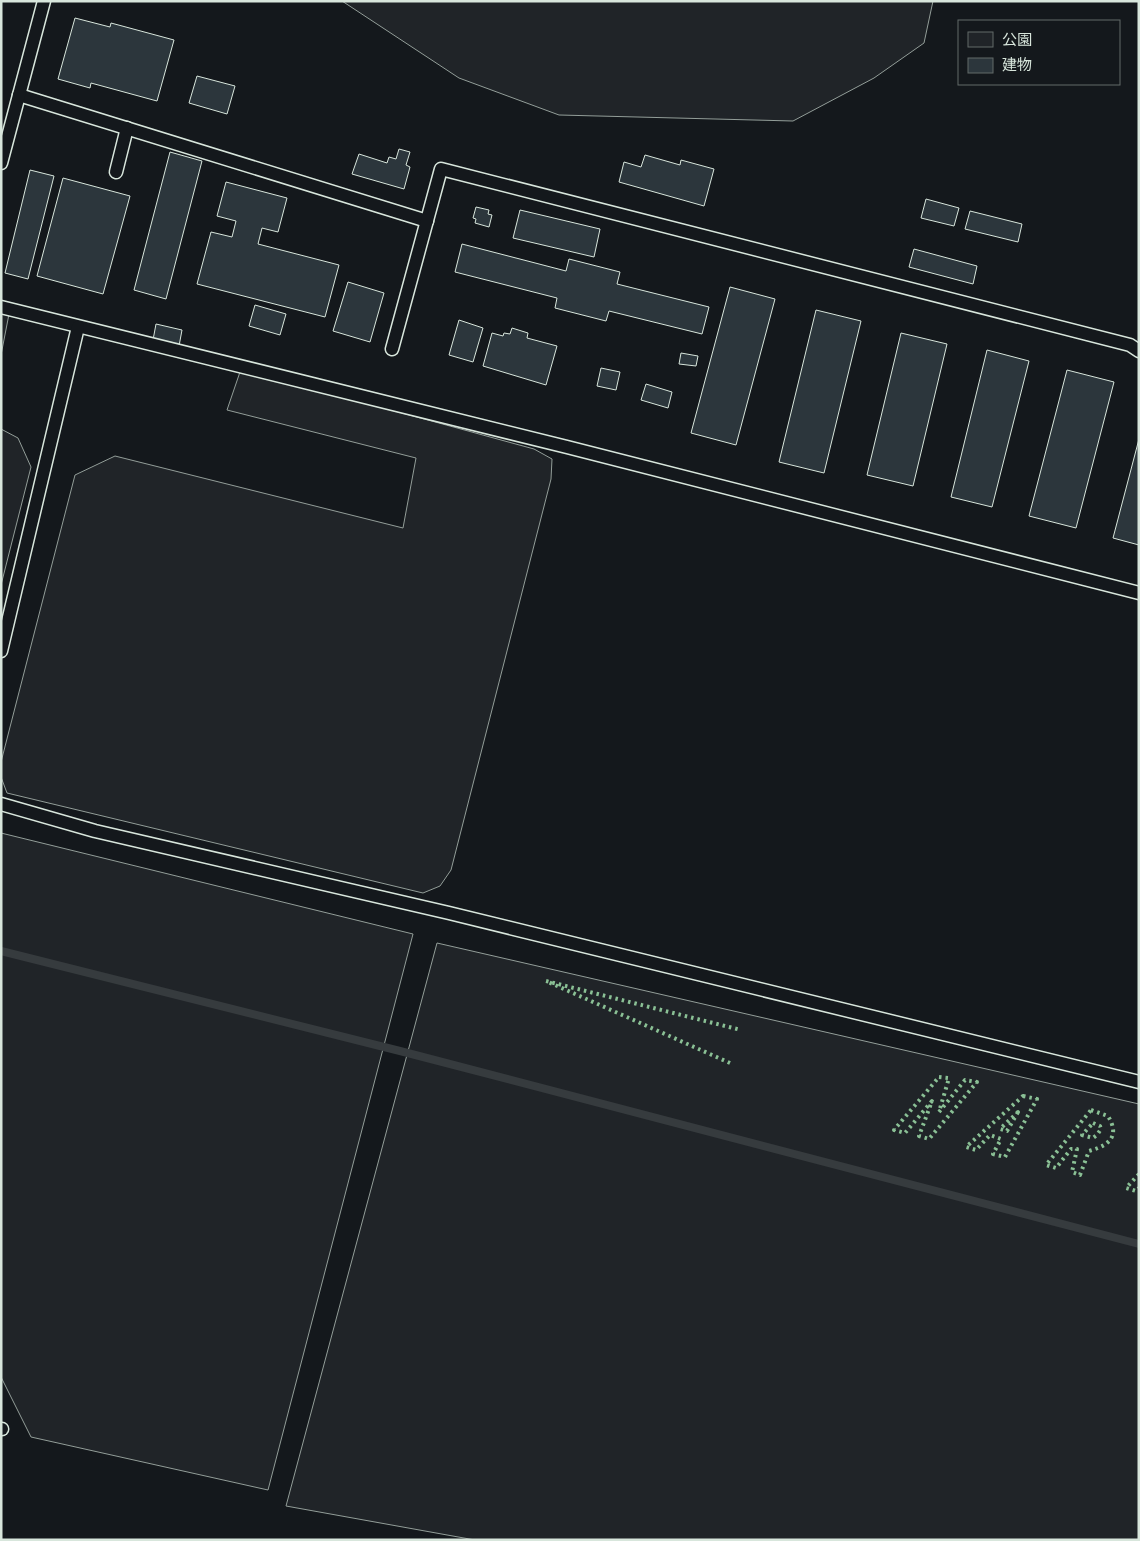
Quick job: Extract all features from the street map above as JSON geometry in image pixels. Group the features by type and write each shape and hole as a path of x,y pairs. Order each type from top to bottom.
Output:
{"lane":[{"path":"1,163 44,1"},
{"path":"19,95 427,221"},
{"path":"116,172 127,128"},
{"path":"392,349 441,169 1130,345 1139,351"},
{"path":"1,307 576,449 1139,593"},
{"path":"1,651 78,327"},
{"path":"1,804 95,831 458,915 1139,1082"}],"green space":[{"path":"342,1 933,1 924,43 874,78 793,121 559,115 459,78"},
{"path":"1,307 10,309 1,355"},
{"path":"241,369 534,449 552,459 551,479 451,870 440,886 423,893 7,793 1,777 1,762 75,475 115,456 403,528 416,458 227,410"},
{"path":"1,429 18,438 31,467 1,585"},
{"path":"1,833 413,934 268,1490 31,1437 1,1377"},
{"path":"437,943 1139,1104 1139,1540 475,1540 286,1506"}],"building":[{"path":"75,18 110,27 111,23 174,40 157,101 91,83 90,88 58,79"},
{"path":"197,76 235,86 227,114 189,103"},
{"path":"399,149 410,152 406,165 410,167 404,189 352,174 359,154 387,163 389,157 396,159"},
{"path":"170,152 202,161 166,299 134,290"},
{"path":"645,155 680,165 681,160 714,169 704,206 619,182 624,162 641,167"},
{"path":"30,170 54,176 28,279 5,273"},
{"path":"63,178 130,196 103,294 37,276"},
{"path":"226,182 287,198 278,232 262,228 258,244 339,265 325,317 197,284 211,232 232,237 236,221 217,216"},
{"path":"926,199 959,208 954,226 921,218"},
{"path":"476,207 489,210 488,214 492,215 489,227 475,223 476,219 473,218"},
{"path":"520,210 600,229 594,257 513,238"},
{"path":"970,211 1022,224 1018,242 965,229"},
{"path":"462,244 566,271 569,259 620,272 617,284 709,307 702,334 609,311 606,321 555,308 557,298 455,272"},
{"path":"914,249 977,266 973,284 909,267"},
{"path":"348,282 384,293 370,342 333,331"},
{"path":"730,287 775,299 736,445 691,433"},
{"path":"255,305 286,314 280,335 249,326"},
{"path":"816,310 861,321 824,473 779,462"},
{"path":"459,320 483,328 473,362 449,355"},
{"path":"156,324 182,330 179,346 153,340"},
{"path":"512,328 528,333 527,338 557,346 546,385 483,366 492,333 503,336 504,333 510,334"},
{"path":"901,333 947,344 913,486 867,475"},
{"path":"987,350 1029,361 992,507 951,497"},
{"path":"681,353 698,356 696,366 679,364"},
{"path":"601,368 620,372 616,390 597,386"},
{"path":"1067,370 1114,382 1076,528 1029,516"},
{"path":"646,384 672,392 668,408 641,400"},
{"path":"1139,439 1139,545 1113,538"}],"waterway":[{"path":"1,951 400,1051 1139,1244"}],"hedge":[{"path":"730,1063 546,981 741,1030"},
{"path":"939,1077 949,1078 939,1112 965,1080 977,1082 929,1139 919,1136 932,1101 905,1133 894,1130 939,1077"},
{"path":"1023,1096 1037,1099 1005,1157 993,1154 1001,1139 990,1135 976,1150 966,1147 1023,1096"},
{"path":"1091,1110 1108,1116 1113,1129 1111,1139 1103,1146 1089,1151 1080,1175 1072,1172 1077,1149 1071,1149 1056,1168 1046,1165 1091,1110"},
{"path":"1018,1112 1007,1131 1000,1129 1018,1112"},
{"path":"1093,1123 1100,1126 1101,1129 1097,1135 1093,1138 1082,1135 1093,1123"},
{"path":"1139,1174 1126,1188 1136,1191 1139,1188"}]}
